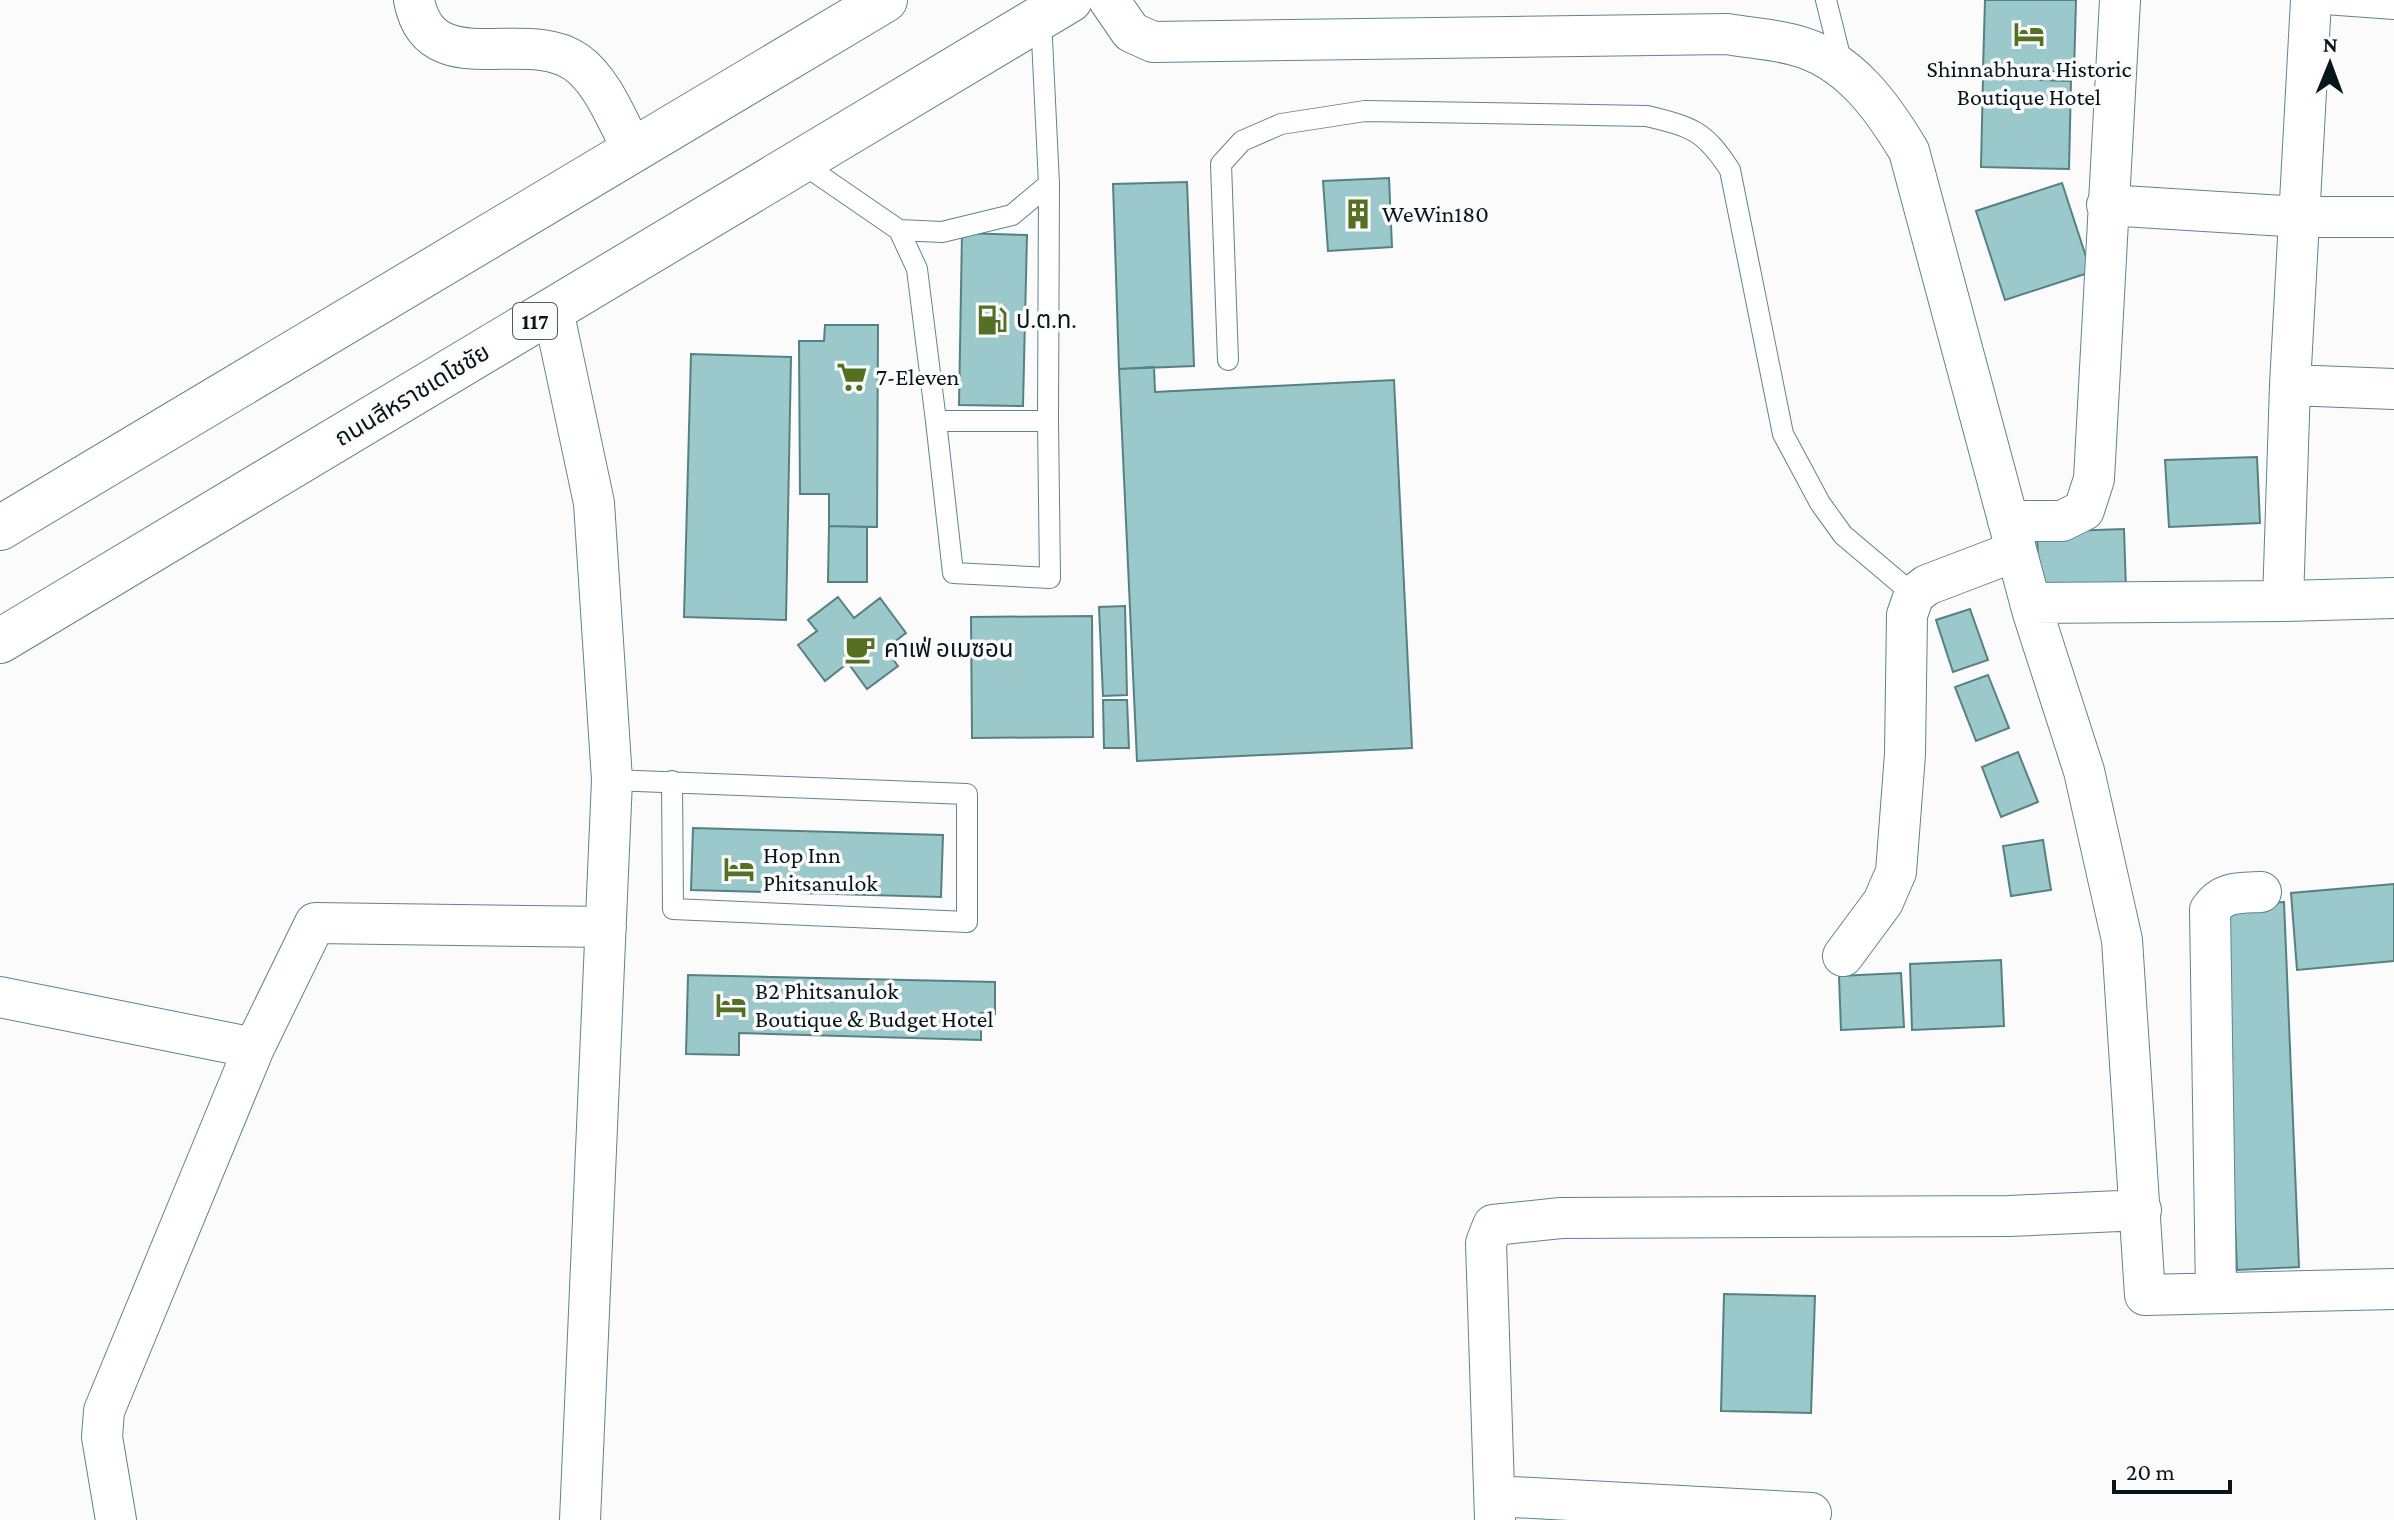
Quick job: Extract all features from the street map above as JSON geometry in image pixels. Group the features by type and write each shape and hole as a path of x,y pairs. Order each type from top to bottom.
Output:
{"main road":[{"path":"0,528 885,0"},
{"name":"ถนนสีหราชเดโชชัย","path":"0,641 1056,9"}],"street":[{"path":"414,0 423,31 444,44 553,53 576,61 592,78 633,150"},
{"path":"1109,0 1131,32 1153,42 1727,34 1796,45 1843,68 1883,107 1909,151 2030,603 2084,771 2122,940 2145,1295 2394,1289"},
{"path":"1843,956 1883,902 1896,872 1905,754 1907,615 1914,595 2012,536 2062,521 2084,510 2094,479 2120,0"},
{"path":"2283,601 2290,385 2311,2"},
{"path":"2107,205 2300,217 2394,217"},
{"path":"553,310 594,503 612,780 580,1520"},
{"path":"2290,385 2394,389"},
{"path":"2030,603 2394,598"},
{"path":"2216,1293 2210,910 2218,899 2229,894 2261,892"},
{"path":"116,1520 102,1437 104,1411 254,1048 315,923 606,927"},
{"path":"0,997 254,1048"},
{"path":"1811,1513 1495,1508 1486,1243 1493,1225 1561,1218 2009,1216 2141,1210"}],"lane":[{"path":"1826,0 1843,68"},
{"path":"2311,2 2394,9"},
{"path":"800,162 899,230 917,269 953,573 1050,578 1049,184 1056,9"},
{"path":"1228,360 1221,164 1242,141 1281,124 1365,111 1647,116 1692,127 1712,142 1730,170 1783,434 1820,503 1843,535 1914,595"},
{"path":"899,230 942,232 1012,215 1049,184"},
{"path":"936,421 1048,421"},
{"path":"612,780 672,781 967,794 967,922 673,909 672,781"}],"building":[{"name":"Shinnabhura Historic Boutique Hotel","path":"1985,0 2076,0 2074,72 1983,69"},
{"path":"1983,78 2071,81 2069,169 1981,167"},
{"name":"WeWin180","path":"1389,178 1392,247 1328,251 1323,181"},
{"path":"1187,182 1194,366 1119,369 1113,184"},
{"path":"2062,183 2091,272 2005,300 1976,211"},
{"path":"962,233 1027,235 1023,406 959,405"},
{"path":"825,325 878,325 877,527 829,526 829,494 800,494 799,341 824,341"},
{"path":"691,354 791,357 786,620 684,617"},
{"path":"1154,367 1155,392 1394,380 1412,748 1137,761 1119,369"},
{"path":"2257,457 2260,523 2169,527 2165,460"},
{"path":"829,526 867,527 867,582 828,582"},
{"path":"2124,529 2126,590 2039,593 2037,532"},
{"path":"838,597 854,618 880,598 906,633 885,649 898,666 867,689 848,663 825,681 798,645 817,631 808,620"},
{"path":"1125,606 1127,695 1103,696 1099,607"},
{"path":"1970,609 1988,660 1953,672 1936,620"},
{"path":"1092,616 1093,737 972,738 971,617"},
{"path":"1988,675 2009,728 1976,741 1955,687"},
{"path":"1103,700 1127,700 1129,748 1104,748"},
{"path":"2018,752 2038,802 2001,817 1982,767"},
{"path":"693,828 943,835 941,897 691,890"},
{"path":"2043,840 2051,890 2011,896 2003,846"},
{"path":"2394,884 2394,961 2297,970 2291,893"},
{"path":"2284,902 2299,1267 2237,1270 2222,904"},
{"path":"2001,960 2004,1026 1912,1030 1910,964"},
{"path":"1901,973 1904,1027 1841,1030 1839,976"},
{"path":"688,975 995,982 995,1014 981,1013 981,1040 739,1033 739,1055 686,1054"},
{"path":"1724,1294 1815,1296 1811,1413 1721,1411"}],"place":[{"name":"Shinnabhura Historic Boutique Hotel","path":"2029,34"},
{"name":"WeWin180","path":"1358,214"},
{"name":"ป.ต.ท.","path":"992,320"},
{"name":"7-Eleven","path":"852,377"},
{"name":"คาเฟ่ อเมซอน","path":"860,649"},
{"name":"Hop Inn Phitsanulok","path":"739,869"},
{"name":"B2 Phitsanulok Boutique & Budget Hotel","path":"731,1005"}]}
